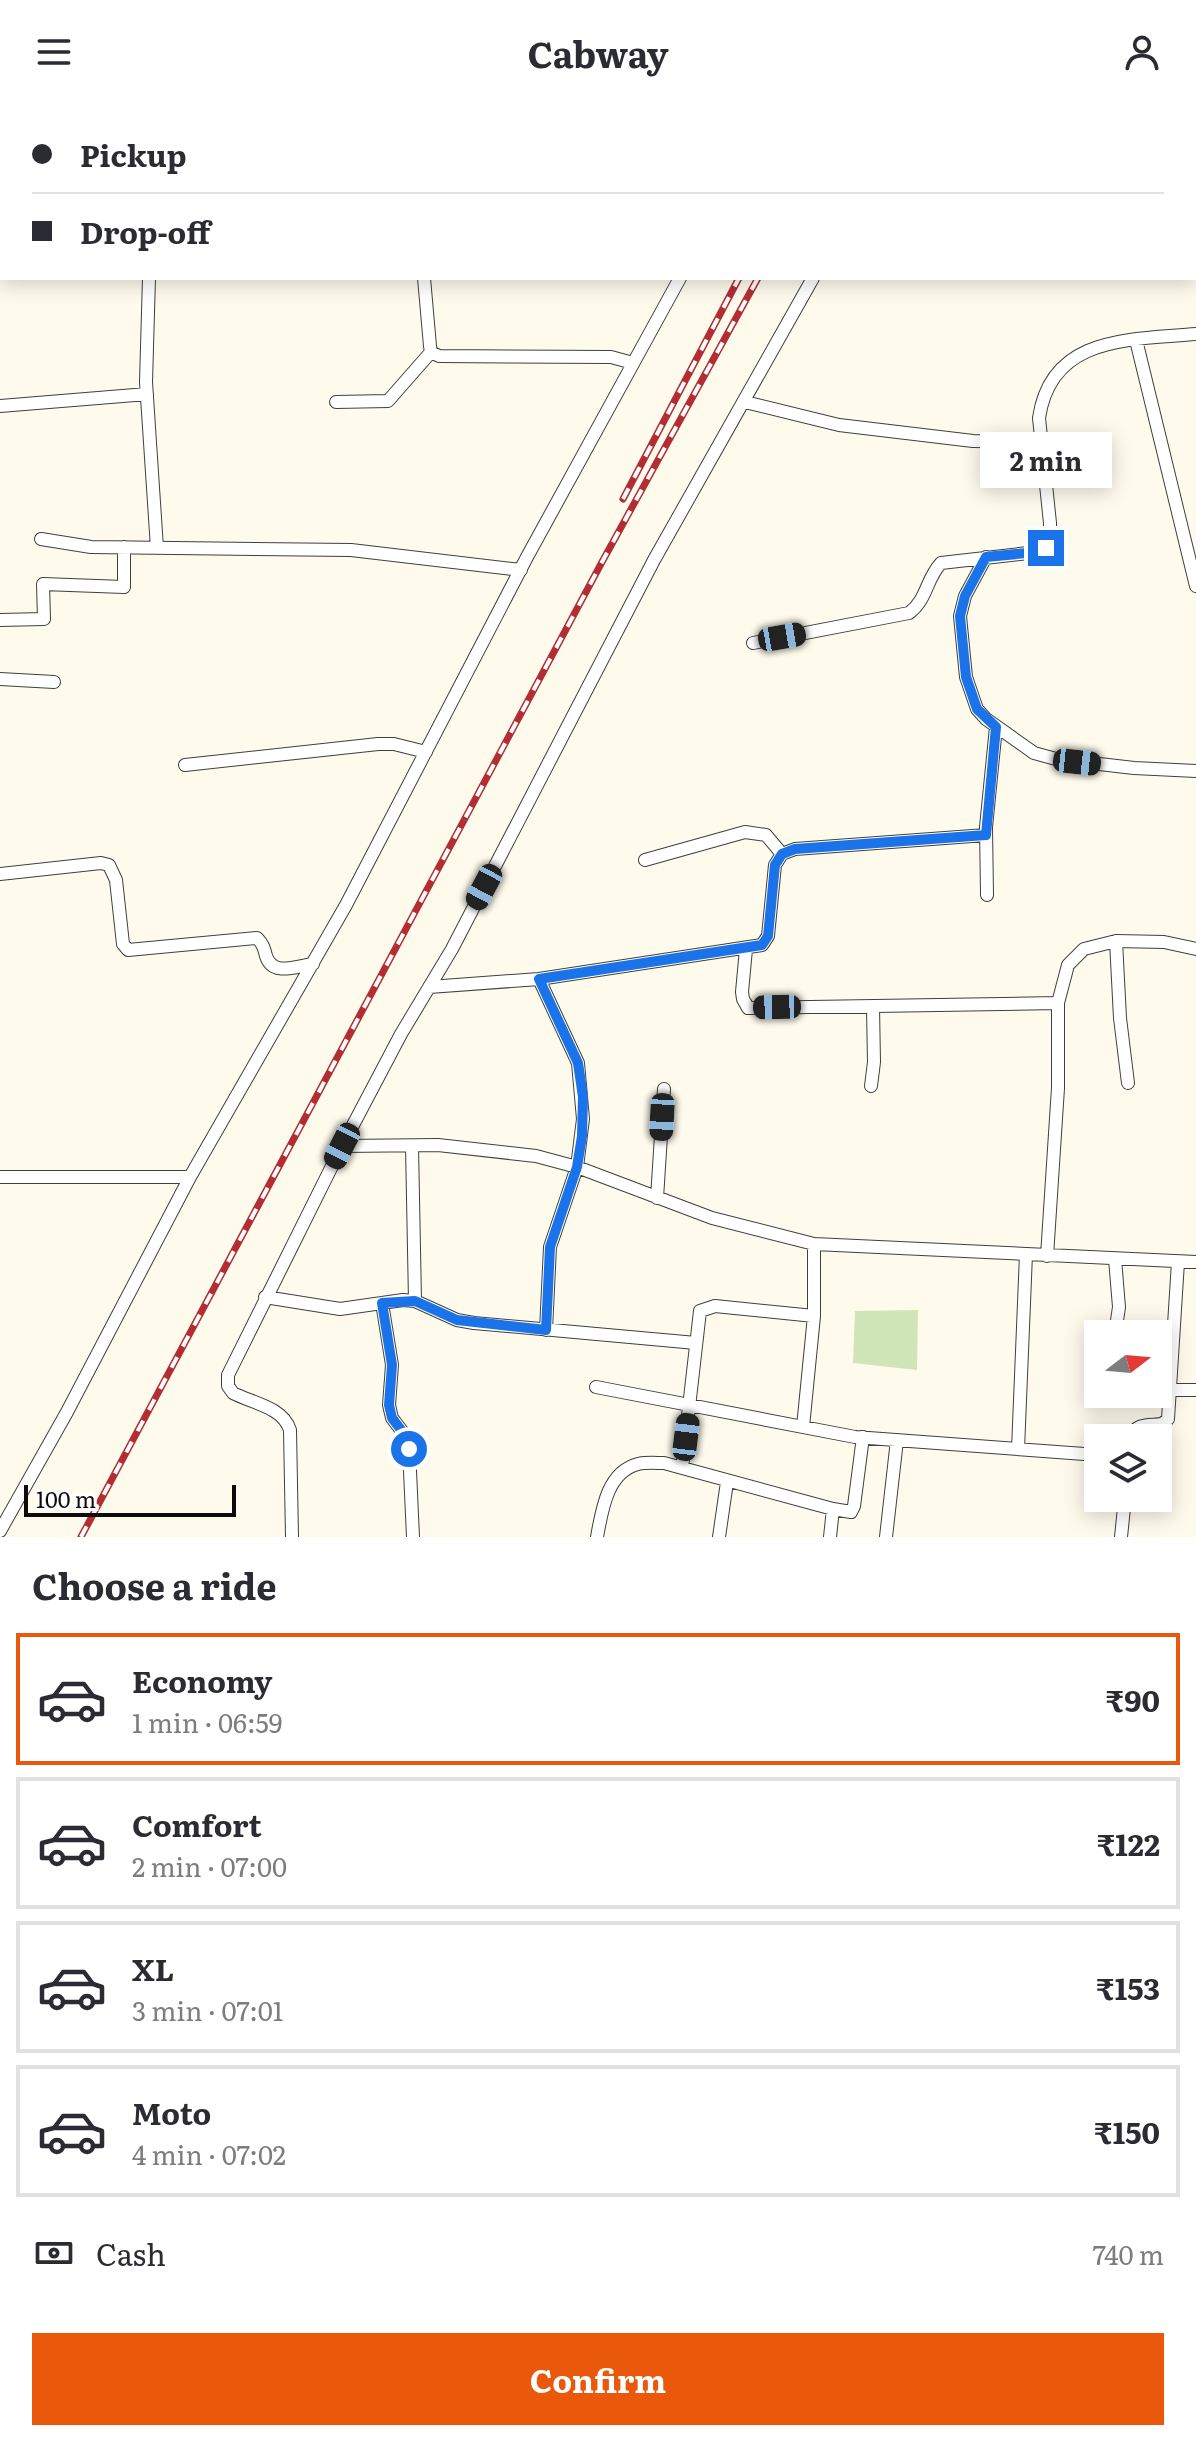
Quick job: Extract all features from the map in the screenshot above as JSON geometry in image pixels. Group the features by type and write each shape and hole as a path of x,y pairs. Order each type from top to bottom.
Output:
{"street":[{"path":"149,280 147,394 157,548"},
{"path":"336,402 388,401 431,352 424,280"},
{"path":"0,1531 67,1412 190,1177 313,964 521,570 679,280"},
{"path":"292,1537 290,1430 287,1421 281,1414 233,1393 228,1386 228,1375 342,1146 550,763 654,560 812,280"},
{"path":"753,643 909,613 919,606 931,573 941,563 1037,552 1046,548 1050,541 1039,418 1050,382 1069,362 1090,348 1196,334"},
{"path":"1136,340 1196,586"},
{"path":"431,352 439,356 611,357 633,363"},
{"path":"0,406 147,394"},
{"path":"745,402 839,425 973,441 1042,442"},
{"path":"41,539 91,547 351,550 521,570"},
{"path":"0,620 44,619 43,584 124,587 124,547"},
{"path":"986,557 965,596 960,616 966,677 977,709 996,727 1034,753 1056,759 1134,768 1196,771"},
{"path":"0,679 54,682"},
{"path":"987,895 986,835 996,727"},
{"path":"185,765 378,744 394,744 426,752"},
{"path":"645,860 745,832 766,835 782,854"},
{"path":"429,987 539,979 762,945 768,936 775,865 782,854 795,849 986,835"},
{"path":"0,874 101,863 109,865 116,880 123,944 128,950 257,938 273,967 280,969 313,964"},
{"path":"1047,1256 1058,1088 1058,1003 1068,965 1084,949 1116,941 1164,942 1196,949"},
{"path":"1116,941 1120,1018 1128,1083"},
{"path":"746,949 742,992 748,1008 1058,1003"},
{"path":"539,979 578,1063 583,1119 577,1167 550,1247 546,1330"},
{"path":"871,1086 873,1007"},
{"path":"657,1198 664,1089"},
{"path":"342,1146 438,1145 536,1156 577,1167 712,1218 814,1244 1196,1262"},
{"path":"412,1146 415,1301"},
{"path":"0,1177 190,1177"},
{"path":"803,1427 814,1316 814,1244"},
{"path":"1018,1449 1026,1254"},
{"path":"1115,1259 1117,1320"},
{"path":"1172,1372 1178,1262"},
{"path":"265,1297 340,1309 415,1301 457,1320 696,1343"},
{"path":"382,1303 392,1365 389,1405 392,1418 408,1439 413,1537"},
{"path":"682,1468 700,1311 715,1306 814,1316"},
{"path":"596,1387 863,1437 1084,1454"},
{"path":"1172,1390 1196,1390"},
{"path":"597,1537 609,1490 620,1473 638,1464 664,1463 727,1482 851,1512 863,1437"},
{"path":"886,1537 897,1440"},
{"path":"719,1537 727,1482"},
{"path":"830,1537 833,1509"},
{"path":"1121,1537 1124,1512"}],"green space":[{"path":"918,1310 917,1370 853,1363 855,1311"}],"railway":[{"path":"623,499 738,280"},
{"path":"81,1537 602,562 757,280"}],"route":[{"path":"409,1449 408,1439 392,1418 389,1405 392,1365 382,1303 415,1301 457,1320 546,1330 550,1247 577,1167 583,1097 578,1063 539,979 762,945 768,936 775,865 782,854 795,849 986,835 996,727 977,709 966,677 960,616 965,596 986,557 1037,552 1046,548"}]}
